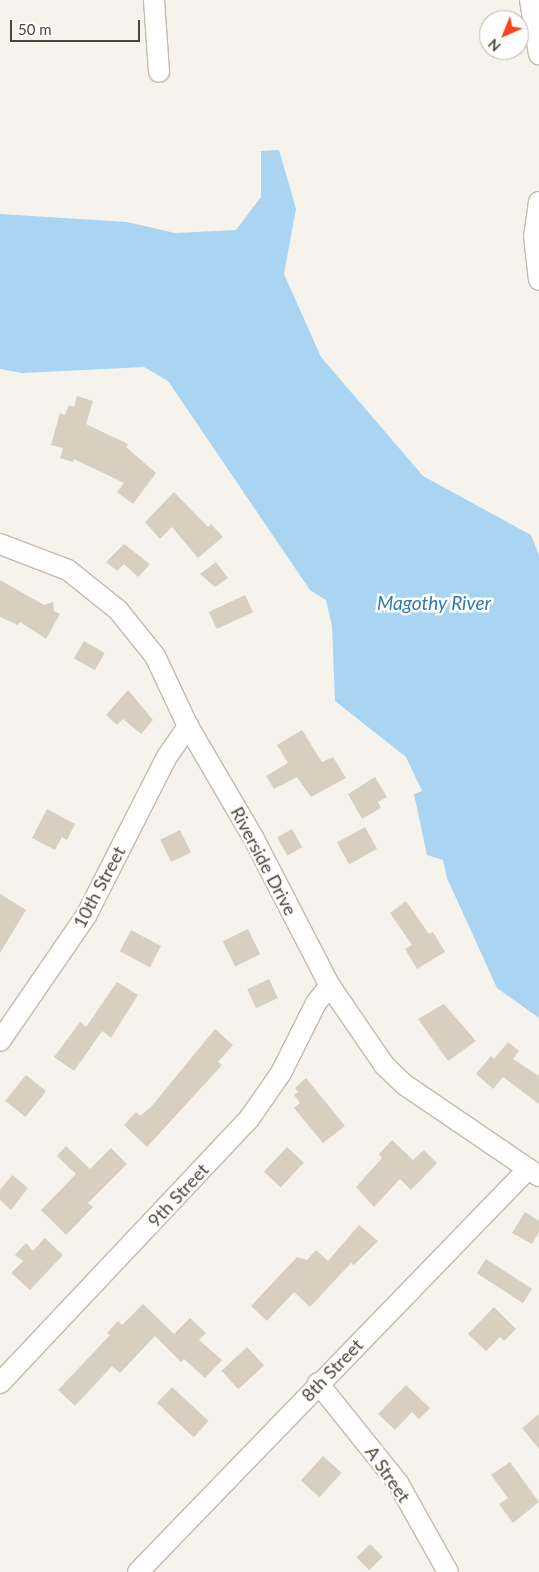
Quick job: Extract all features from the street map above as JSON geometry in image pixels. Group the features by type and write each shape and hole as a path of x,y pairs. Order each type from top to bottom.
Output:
{"street":[{"path":"154,0 159,72"},
{"path":"530,0 539,54"},
{"path":"539,202 534,236 539,280"},
{"name":"Riverside Drive","path":"0,544 68,570 118,610 155,656 188,726 254,839 330,986 384,1065 405,1085 533,1172"},
{"name":"10th Street","path":"0,1041 86,916 166,758 188,726"},
{"name":"9th Street","path":"0,1383 249,1118 280,1073 316,1003 330,986"},
{"name":"8th Street","path":"138,1572 318,1383 533,1172"},
{"name":"A Street","path":"318,1383 398,1483 448,1572"}],"water":[{"name":"Magothy River","path":"279,150 296,209 284,274 321,357 423,476 531,535 539,555 539,1018 497,988 447,878 443,860 427,855 414,794 422,791 406,757 335,701 332,626 326,600 310,590 168,381 144,367 22,373 0,369 0,214 127,222 175,233 236,230 261,197 261,151"}],"building":[{"path":"77,396 93,401 86,424 128,444 126,447 156,473 133,504 117,492 124,483 74,459 73,462 60,458 63,448 51,445 60,413 65,415 69,405 74,407"},
{"path":"174,492 208,527 211,524 223,537 198,558 172,527 160,539 145,522"},
{"path":"124,544 150,564 138,577 124,564 117,571 106,562"},
{"path":"216,562 228,578 215,587 200,574"},
{"path":"0,580 44,605 53,602 54,611 60,614 46,639 20,622 18,625 0,617"},
{"path":"245,595 253,612 217,629 209,612"},
{"path":"84,641 105,653 95,670 74,658"},
{"path":"128,690 153,720 141,734 123,719 117,725 106,715"},
{"path":"302,730 322,762 333,757 346,778 311,797 297,777 274,789 266,776 288,763 277,745"},
{"path":"375,777 387,797 378,802 381,808 362,819 348,794"},
{"path":"47,809 75,824 67,840 62,837 55,850 32,838"},
{"path":"365,827 377,849 349,864 337,843"},
{"path":"292,829 302,847 287,856 277,837"},
{"path":"180,830 191,852 171,862 160,840"},
{"path":"0,894 26,910 0,953"},
{"path":"406,901 429,934 433,932 445,952 417,969 405,949 412,945 390,913"},
{"path":"248,929 260,954 235,966 223,941"},
{"path":"131,930 161,946 150,967 120,951"},
{"path":"269,979 278,998 256,1008 247,989"},
{"path":"117,982 138,995 111,1038 102,1031 74,1071 54,1057 80,1022 86,1027"},
{"path":"444,1004 476,1041 448,1061 418,1019"},
{"path":"215,1029 233,1045 218,1062 222,1065 147,1147 124,1125 136,1112 140,1116 151,1107"},
{"path":"508,1042 519,1051 513,1059 539,1076 539,1104 503,1077 493,1089 476,1074 491,1056 494,1059"},
{"path":"26,1075 46,1091 25,1117 5,1101"},
{"path":"306,1078 345,1126 323,1143 294,1108 300,1103 294,1095 298,1092 295,1088"},
{"path":"392,1140 413,1160 424,1150 437,1163 411,1190 400,1179 374,1207 356,1187 382,1158 379,1154"},
{"path":"66,1146 90,1169 111,1148 127,1164 88,1203 93,1207 66,1235 41,1210 76,1174 57,1156"},
{"path":"287,1147 304,1163 281,1188 264,1172"},
{"path":"12,1175 28,1188 11,1210 0,1200 0,1190"},
{"path":"525,1212 539,1221 539,1232 532,1244 512,1233"},
{"path":"359,1225 378,1241 354,1265 351,1263 310,1307 294,1292 267,1321 251,1306 297,1257 307,1260 316,1250 328,1261"},
{"path":"45,1238 63,1255 30,1290 11,1273 23,1261 15,1255 26,1243 33,1251"},
{"path":"486,1259 532,1289 523,1303 477,1273"},
{"path":"143,1304 174,1334 190,1318 206,1333 199,1340 222,1360 205,1378 184,1359 181,1362 155,1336 120,1373 112,1366 75,1406 58,1390 110,1335 107,1333 118,1321 122,1325"},
{"path":"494,1307 516,1329 504,1341 500,1337 486,1351 468,1334"},
{"path":"247,1347 264,1365 238,1389 221,1371"},
{"path":"406,1385 430,1408 419,1419 412,1412 395,1430 378,1414"},
{"path":"172,1387 209,1421 194,1437 157,1403"},
{"path":"539,1414 539,1449 522,1428"},
{"path":"323,1456 342,1473 319,1497 301,1481"},
{"path":"510,1462 539,1502 513,1523 499,1504 508,1498 491,1475"},
{"path":"370,1544 383,1557 369,1570 357,1557"}]}
